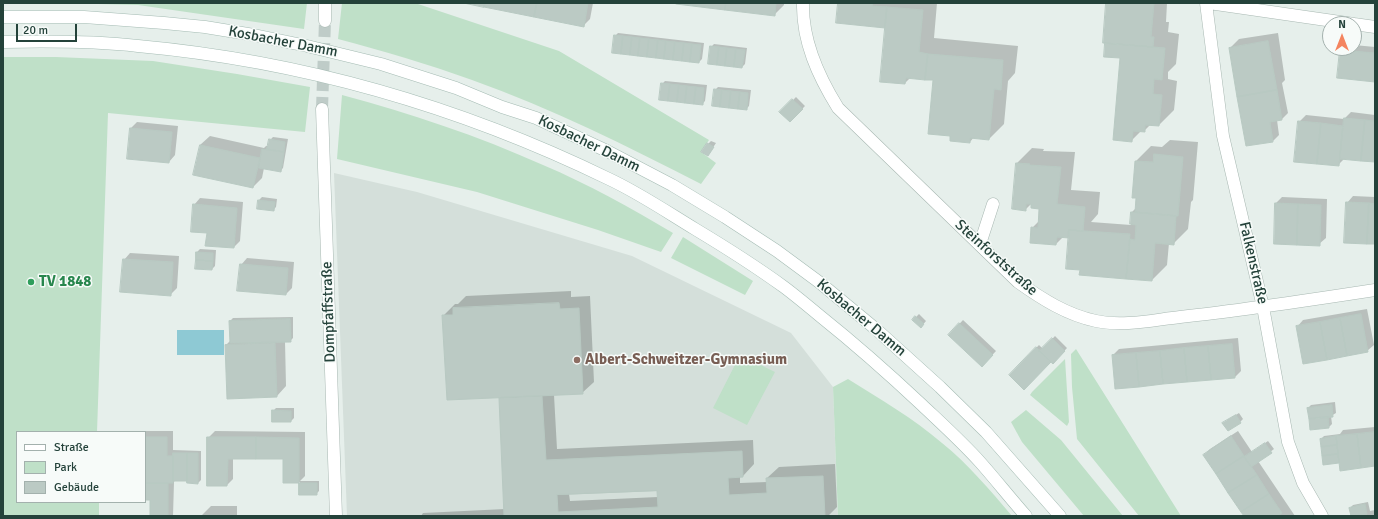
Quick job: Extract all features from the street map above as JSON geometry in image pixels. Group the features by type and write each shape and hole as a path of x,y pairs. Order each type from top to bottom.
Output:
{"street":[{"path":"325,3 325,21"},
{"name":"Steinforststraße","path":"803,3 803,17 808,45 813,61 838,108 1018,282 1043,300 1070,314 1096,322 1124,324 1263,307 1375,290"},
{"path":"1207,3 1322,19"},
{"name":"Falkenstraße","path":"1207,3 1223,136 1263,307 1288,442 1303,483 1322,516"},
{"name":"Kosbacher Damm","path":"3,17 84,17 164,23 240,33 307,46 381,64 456,88 502,107 536,118 607,151 672,185 725,217 777,251 819,282 877,330 940,386 986,432 1060,516"},
{"path":"1362,25 1375,27"},
{"name":"Kosbacher Damm","path":"3,42 69,42 135,45 236,58 304,71 410,99 461,117 502,132 611,180 661,208 730,251 784,287 826,321 882,367 948,430 979,461 1026,516"},
{"name":"Dompfaffstraße","path":"322,109 336,516"},
{"path":"980,244 993,204"}],"shaded area":[{"name":"Albert-Schweitzer-Gymnasium","path":"334,173 417,192 632,256 791,333 833,387 838,516 347,516"}],"green space":[{"path":"58,3 307,3 304,29 138,5"},
{"path":"342,3 415,3 559,51 709,140 701,152 716,163 701,184 588,128 501,91 422,63 338,39"},
{"path":"3,57 56,57 153,61 310,87 305,132 108,113 97,431 16,431 16,503 99,503 99,516 3,516"},
{"path":"342,95 393,109 444,126 518,154 593,188 673,233 661,252 598,230 477,192 337,159"},
{"path":"683,237 753,281 745,295 671,258"},
{"path":"1076,349 1181,516 1139,516 1077,439 1072,387 1071,354"},
{"path":"740,355 775,372 747,425 713,408"},
{"path":"1065,359 1069,422 1067,426 1030,395"},
{"path":"848,379 908,417 952,451 970,468 1012,516 838,516 833,387"},
{"path":"1026,410 1061,440 1123,516 1084,516 1022,442 1011,422"}],"water":[{"path":"177,330 224,330 224,355 177,355"}],"building":[{"path":"464,3 485,3 484,7"},
{"path":"485,3 537,3 534,17 484,7"},
{"path":"537,3 588,3 584,27 534,17"},
{"path":"676,3 726,3 725,10"},
{"path":"726,3 776,3 775,16 725,10"},
{"path":"838,3 873,3 872,6 887,7 885,28 836,23"},
{"path":"1106,3 1154,3 1151,37 1154,37 1153,47 1103,43"},
{"path":"887,7 923,10 919,52 928,54 925,80 906,78 905,84 880,82"},
{"path":"614,35 623,36 621,54 612,53"},
{"path":"623,36 632,37 630,55 621,54"},
{"path":"632,37 640,38 638,56 630,55"},
{"path":"640,38 649,39 647,57 638,56"},
{"path":"649,39 658,40 656,58 647,57"},
{"path":"658,40 666,41 664,59 656,58"},
{"path":"666,41 675,42 673,60 664,59"},
{"path":"1268,41 1277,90 1237,97 1229,48"},
{"path":"675,42 684,43 682,61 673,60"},
{"path":"684,43 692,44 690,62 682,61"},
{"path":"1105,43 1165,48 1162,80 1154,79 1153,94 1162,95 1159,126 1145,125 1145,132 1133,131 1132,142 1113,140 1120,58 1104,57"},
{"path":"692,44 701,45 699,63 690,62"},
{"path":"710,46 719,47 717,65 708,64"},
{"path":"719,47 727,48 725,66 717,65"},
{"path":"727,48 736,49 734,67 725,66"},
{"path":"736,49 745,50 742,68 734,67"},
{"path":"1362,52 1375,53 1375,82 1337,78 1339,56 1362,56"},
{"path":"928,54 1003,60 1001,90 994,89 989,140 970,138 970,143 950,141 950,136 928,134 933,80 925,80"},
{"path":"661,83 670,84 668,101 659,100"},
{"path":"670,84 679,85 677,102 668,101"},
{"path":"679,85 687,86 685,103 677,102"},
{"path":"687,86 696,87 694,104 685,103"},
{"path":"696,87 704,88 703,105 694,104"},
{"path":"714,89 722,90 720,107 712,106"},
{"path":"722,90 731,91 729,108 720,107"},
{"path":"1277,90 1282,120 1270,122 1273,142 1246,146 1237,97"},
{"path":"731,91 740,92 738,109 729,108"},
{"path":"740,92 748,93 747,110 738,109"},
{"path":"792,99 803,109 790,122 779,112"},
{"path":"1344,118 1365,120 1361,161 1340,159"},
{"path":"1365,120 1375,121 1375,162 1361,161"},
{"path":"1298,121 1321,123 1317,164 1294,162"},
{"path":"1321,123 1343,126 1339,166 1317,164"},
{"path":"130,128 172,132 169,163 127,159"},
{"path":"269,139 285,142 284,152 267,149"},
{"path":"707,143 714,147 708,156 701,152"},
{"path":"200,145 260,158 253,188 193,175"},
{"path":"262,149 284,152 281,172 259,168"},
{"path":"1154,154 1183,157 1178,216 1135,212 1136,198 1132,198 1135,161 1153,162"},
{"path":"1016,163 1061,167 1057,204 1085,207 1083,231 1069,230 1069,238 1057,237 1056,245 1030,243 1031,227 1038,228 1039,209 1031,208 1031,204 1026,204 1026,211 1012,209"},
{"path":"258,200 275,202 274,211 257,209"},
{"path":"1346,202 1369,203 1367,244 1344,243"},
{"path":"1275,203 1298,204 1297,245 1274,244"},
{"path":"1369,203 1375,204 1375,244 1367,244"},
{"path":"193,204 237,208 234,248 205,246 207,233 191,232"},
{"path":"1298,204 1321,205 1320,246 1297,245"},
{"path":"1131,212 1176,216 1174,245 1155,243 1152,281 1126,279 1130,239 1135,240 1136,225 1130,224"},
{"path":"1069,230 1130,234 1126,279 1079,275 1080,270 1066,269"},
{"path":"196,252 213,253 213,261 196,260"},
{"path":"123,259 173,262 171,296 120,292"},
{"path":"196,260 213,261 212,270 195,269"},
{"path":"240,264 288,268 286,295 237,291"},
{"path":"559,303 560,309 579,308 583,394 447,400 442,315 453,315 453,308"},
{"path":"1361,314 1368,352 1347,356 1340,318"},
{"path":"915,316 924,324 921,328 912,320"},
{"path":"1340,318 1347,356 1327,360 1320,322"},
{"path":"290,319 291,342 230,343 229,321"},
{"path":"1320,322 1327,360 1303,364 1296,326"},
{"path":"959,323 993,355 982,367 948,335"},
{"path":"1052,338 1065,351 1053,364 1039,351"},
{"path":"275,343 277,397 227,399 225,345"},
{"path":"1232,344 1235,378 1211,380 1208,346"},
{"path":"1208,346 1211,380 1187,382 1184,348"},
{"path":"1036,347 1051,362 1024,390 1009,375"},
{"path":"1184,348 1187,382 1163,384 1160,351"},
{"path":"1160,351 1163,384 1139,387 1136,353"},
{"path":"1136,353 1139,387 1115,389 1112,355"},
{"path":"542,396 546,460 742,451 743,477 728,478 729,495 767,493 766,478 823,476 825,516 504,516 499,398","holes":["657,491 658,507 558,512 557,495"]},
{"path":"1332,405 1333,417 1309,419 1307,408"},
{"path":"272,410 291,411 291,422 272,422"},
{"path":"1236,415 1241,423 1228,431 1222,423"},
{"path":"1328,417 1329,428 1310,430 1309,419"},
{"path":"1375,432 1375,466 1361,468 1357,434"},
{"path":"1357,434 1361,468 1340,471 1336,436"},
{"path":"1231,436 1244,456 1216,474 1203,455"},
{"path":"1336,436 1337,445 1321,447 1320,439"},
{"path":"146,437 167,437 167,456 173,456 173,483 146,483"},
{"path":"207,437 256,437 256,459 228,459 227,486 207,486"},
{"path":"256,437 299,438 299,483 283,483 283,459 256,459"},
{"path":"1265,443 1272,453 1251,467 1244,457"},
{"path":"1337,445 1338,454 1322,456 1321,447"},
{"path":"173,453 187,453 187,481 173,481"},
{"path":"187,453 198,453 198,484 187,483"},
{"path":"1338,454 1339,463 1323,465 1322,456"},
{"path":"1244,456 1257,475 1228,493 1216,474"},
{"path":"1257,475 1269,494 1241,512 1228,493"},
{"path":"146,483 168,483 168,516 150,516 150,500 146,500"},
{"path":"299,483 317,483 317,495 299,495"},
{"path":"1269,494 1282,513 1278,516 1244,516 1241,512"},
{"path":"1365,504 1367,514 1351,516 1349,508"}],"tunnel":[{"path":"322,109 325,21"}],"place":[{"name":"TV 1848","path":"31,282"},
{"name":"Albert-Schweitzer-Gymnasium","path":"577,360"}]}
